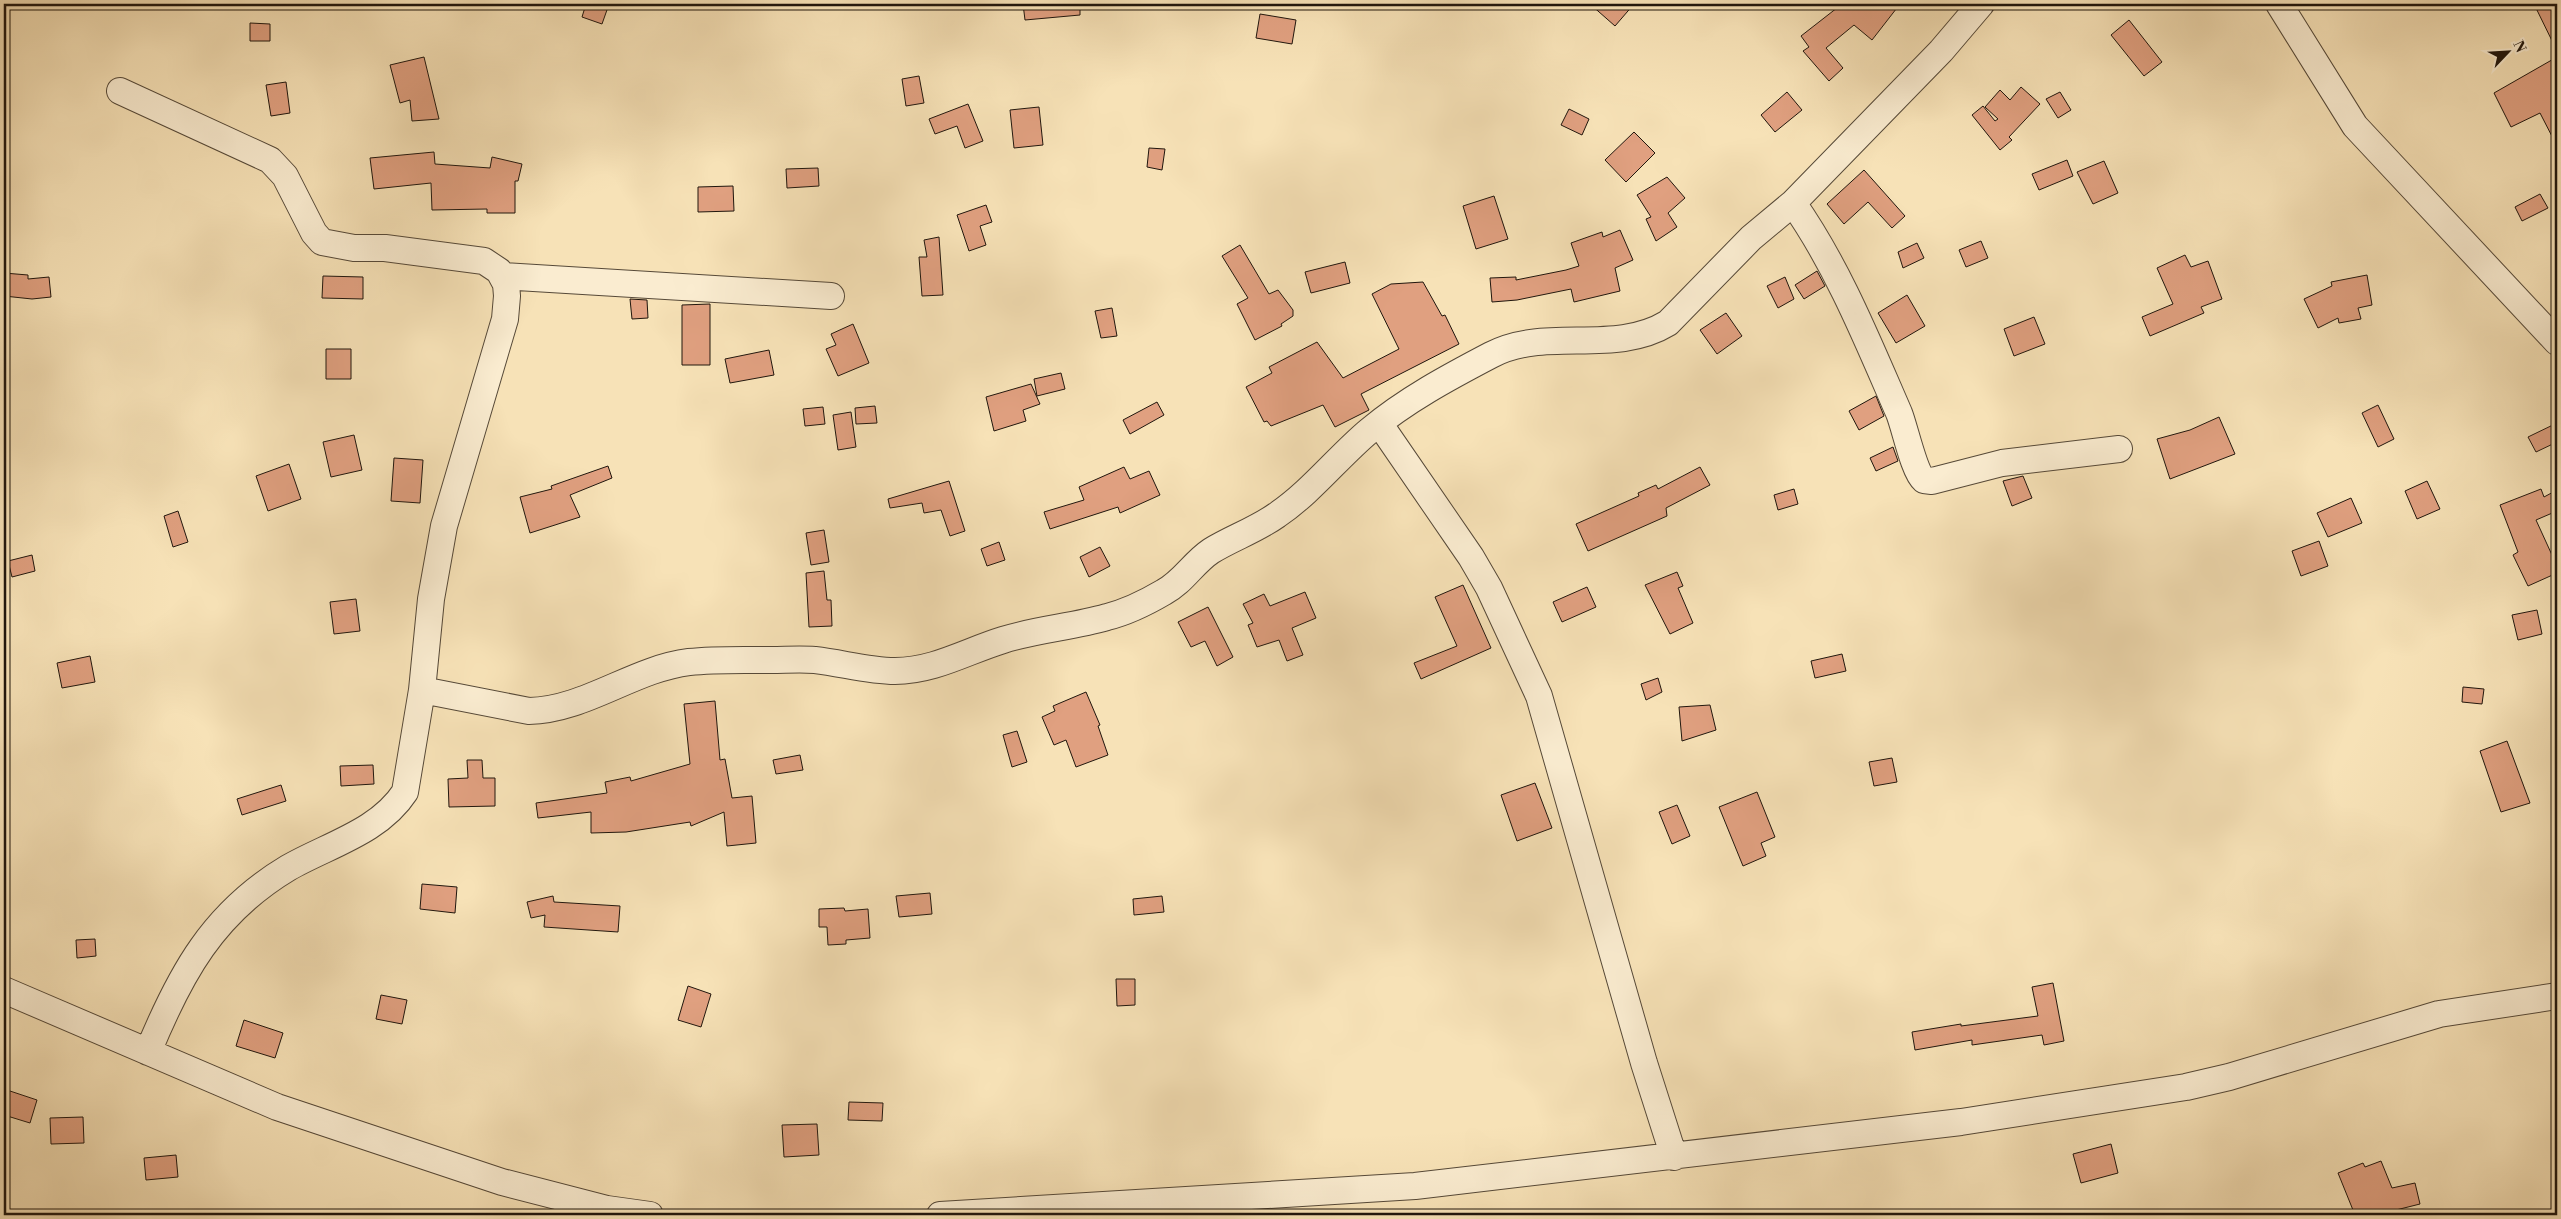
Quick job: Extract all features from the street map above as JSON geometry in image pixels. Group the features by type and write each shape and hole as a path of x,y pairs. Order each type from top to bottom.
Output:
{"street":[{"path":"422,690 528,711 567,705 662,667 690,662 813,660 881,670 907,671 945,662 1003,640 1052,627 1111,616 1166,592 1177,584 1207,554 1279,514 1379,423 1415,397 1508,347 1534,342 1586,342 1643,335 1653,332 1676,316 1751,238 1793,203 1941,51 1981,4"},
{"path":"2279,4 2355,126 2557,342"},
{"path":"120,91 270,160 285,176 314,233 322,242 354,248 385,248 474,259 494,267 502,276 507,296 505,319 439,550 431,598 422,690 404,792 400,799 364,830 289,868 233,910 206,940 186,969 170,998 148,1052"},
{"path":"1793,203 1828,259 1900,415 1916,467 1924,480 1932,481 2002,463 2119,449"},
{"path":"502,276 830,296"},
{"path":"1379,423 1471,557 1489,588 1539,696 1644,1063 1674,1157"},
{"path":"4,990 277,1107 502,1182 607,1209 650,1215"},
{"path":"940,1215 1415,1186 1962,1122 2156,1092 2229,1077 2439,1014 2557,996"}],"building":[{"path":"586,4 608,7 602,24 582,17"},
{"path":"1023,4 1080,4 1080,15 1025,20"},
{"path":"1590,4 1634,4 1615,26"},
{"path":"1842,4 1900,4 1872,40 1854,25 1826,48 1843,68 1829,81 1803,51 1809,47 1801,36"},
{"path":"2534,4 2557,4 2557,51"},
{"path":"1260,14 1296,20 1292,44 1256,38"},
{"path":"2129,20 2162,62 2144,76 2111,35"},
{"path":"250,23 270,24 270,41 250,41"},
{"path":"424,57 439,119 412,121 410,100 400,103 390,65"},
{"path":"2557,57 2557,146 2540,113 2511,127 2494,93"},
{"path":"919,76 924,103 906,106 902,79"},
{"path":"286,82 290,113 271,116 266,85"},
{"path":"2021,87 2040,104 2009,137 2012,140 2000,150 1972,115 1983,106 1995,121 1998,119 1985,107 2000,90 2010,100"},
{"path":"1787,92 1802,110 1775,132 1761,115"},
{"path":"2060,92 2071,110 2058,118 2046,99"},
{"path":"968,104 983,141 965,148 957,126 935,134 929,119"},
{"path":"1039,107 1043,145 1014,148 1010,110"},
{"path":"1569,109 1589,119 1582,135 1561,125"},
{"path":"1634,132 1655,153 1626,182 1605,160"},
{"path":"1149,148 1165,149 1162,170 1147,167"},
{"path":"434,152 435,164 490,168 492,157 522,164 518,181 515,181 515,213 487,213 487,209 432,210 431,183 374,189 370,158"},
{"path":"2067,160 2073,176 2039,190 2032,174"},
{"path":"2104,161 2118,193 2093,204 2077,172"},
{"path":"818,168 819,186 787,188 786,169"},
{"path":"1864,170 1905,216 1892,228 1868,202 1844,224 1827,204"},
{"path":"1667,177 1685,198 1668,213 1677,227 1656,241 1646,219 1651,217 1637,195"},
{"path":"733,186 734,211 698,212 698,187"},
{"path":"2540,194 2548,208 2522,221 2515,207"},
{"path":"1494,196 1508,239 1476,249 1463,206"},
{"path":"986,205 992,222 980,226 986,245 969,251 957,215"},
{"path":"1620,230 1633,260 1615,268 1620,291 1574,302 1571,289 1517,300 1492,302 1490,278 1516,277 1516,280 1579,266 1571,243 1602,232 1603,237"},
{"path":"939,237 943,295 922,296 919,257 927,257 924,240"},
{"path":"1981,241 1988,258 1966,267 1959,250"},
{"path":"1917,243 1924,258 1903,268 1898,252"},
{"path":"1240,245 1269,294 1278,290 1293,310 1293,316 1281,324 1282,326 1255,340 1237,304 1248,298 1222,256"},
{"path":"2185,255 2191,267 2208,261 2222,299 2201,307 2204,313 2150,336 2142,317 2173,304 2157,268"},
{"path":"1345,262 1350,283 1311,293 1305,272"},
{"path":"1817,271 1825,286 1804,299 1795,285"},
{"path":"4,273 28,275 28,279 49,277 51,297 32,299 4,296"},
{"path":"2367,275 2372,305 2358,308 2361,319 2339,323 2338,318 2318,328 2304,299 2332,286 2331,282"},
{"path":"323,276 363,277 363,299 322,298"},
{"path":"1785,277 1794,299 1778,308 1767,286"},
{"path":"1423,282 1442,316 1445,315 1459,344 1361,394 1369,410 1335,427 1323,405 1271,426 1267,421 1264,422 1246,387 1272,373 1269,367 1317,342 1343,378 1399,349 1372,294 1391,284"},
{"path":"1907,295 1925,326 1896,343 1878,313"},
{"path":"630,299 647,300 648,318 632,319"},
{"path":"710,304 710,365 682,365 682,305"},
{"path":"1112,308 1117,336 1101,338 1095,311"},
{"path":"1726,313 1742,336 1717,354 1700,330"},
{"path":"2034,317 2045,344 2014,356 2004,329"},
{"path":"853,324 869,363 838,376 826,349 836,345 831,334"},
{"path":"326,349 351,349 351,379 326,379"},
{"path":"769,350 774,375 730,383 725,359"},
{"path":"1061,373 1065,389 1037,396 1034,379"},
{"path":"1031,384 1040,404 1023,410 1026,421 994,431 986,397"},
{"path":"1876,396 1884,416 1859,430 1849,411"},
{"path":"1157,402 1164,415 1130,434 1123,420"},
{"path":"2378,405 2394,439 2378,447 2362,413"},
{"path":"875,406 877,423 856,424 855,408"},
{"path":"823,407 825,424 805,426 803,409"},
{"path":"851,412 856,447 838,450 833,415"},
{"path":"2219,417 2235,454 2170,479 2157,439 2190,430"},
{"path":"2557,423 2557,442 2536,452 2528,437"},
{"path":"354,435 362,470 331,477 323,442"},
{"path":"1893,447 1898,461 1876,471 1870,458"},
{"path":"394,458 423,460 420,503 391,501"},
{"path":"289,464 301,499 268,511 256,476"},
{"path":"608,466 612,478 570,495 580,517 530,533 520,497 552,489 551,486"},
{"path":"1124,467 1130,479 1149,471 1160,495 1120,513 1118,507 1050,529 1044,512 1084,500 1079,487"},
{"path":"1700,467 1710,485 1666,508 1667,516 1588,551 1576,524 1639,496 1638,493 1656,485 1658,489"},
{"path":"2023,476 2032,498 2012,506 2003,481"},
{"path":"949,481 965,531 950,536 941,510 924,513 922,503 890,508 888,499"},
{"path":"2427,481 2440,509 2417,519 2405,491"},
{"path":"1794,489 1798,504 1778,510 1774,495"},
{"path":"2541,489 2544,497 2557,490 2557,511 2536,520 2557,566 2557,573 2528,586 2513,555 2518,552 2500,505"},
{"path":"2351,498 2362,523 2328,537 2317,513"},
{"path":"178,511 188,542 173,547 164,516"},
{"path":"824,530 829,562 811,565 806,533"},
{"path":"2319,541 2328,566 2301,576 2292,551"},
{"path":"999,542 1005,560 987,566 981,549"},
{"path":"1100,547 1110,566 1089,577 1080,557"},
{"path":"32,555 35,571 12,577 8,561"},
{"path":"824,571 827,600 831,600 832,626 809,627 806,573"},
{"path":"1677,572 1683,586 1678,588 1693,623 1670,634 1645,585"},
{"path":"1463,585 1491,648 1421,679 1414,663 1457,646 1435,597"},
{"path":"1587,587 1596,607 1562,622 1553,602"},
{"path":"1305,592 1316,618 1292,628 1303,655 1287,661 1279,640 1257,647 1248,625 1253,623 1243,604 1264,594 1270,606"},
{"path":"356,599 360,631 334,634 330,602"},
{"path":"1208,607 1233,657 1217,666 1205,641 1191,647 1178,622"},
{"path":"2537,610 2542,634 2518,640 2512,615"},
{"path":"1842,654 1846,671 1815,678 1811,661"},
{"path":"90,656 95,682 62,688 57,663"},
{"path":"1658,678 1662,692 1646,700 1641,684"},
{"path":"2463,687 2484,689 2482,704 2462,702"},
{"path":"1086,692 1100,725 1098,726 1108,755 1076,767 1066,740 1054,745 1042,717 1055,711 1053,706"},
{"path":"715,701 720,760 725,759 732,798 752,796 756,843 727,846 724,812 691,826 690,822 626,832 591,833 591,812 538,818 536,803 607,793 605,782 630,777 631,781 690,764 684,704"},
{"path":"1710,705 1716,730 1682,741 1679,707"},
{"path":"1017,731 1027,762 1012,767 1003,735"},
{"path":"2507,741 2530,803 2501,812 2480,751"},
{"path":"800,755 803,770 776,774 773,760"},
{"path":"1892,758 1897,782 1874,786 1869,762"},
{"path":"467,760 482,760 483,778 495,778 495,806 449,807 448,779 468,778"},
{"path":"373,765 374,784 341,786 340,766"},
{"path":"1535,783 1552,828 1517,841 1501,795"},
{"path":"281,785 286,801 242,815 237,799"},
{"path":"1757,792 1775,837 1761,843 1766,856 1743,866 1719,807"},
{"path":"1677,805 1690,836 1672,844 1659,812"},
{"path":"422,884 457,887 455,913 420,909"},
{"path":"930,893 932,914 899,917 896,896"},
{"path":"553,896 554,902 620,906 618,932 544,927 545,915 531,918 527,902"},
{"path":"1162,896 1164,912 1134,915 1133,899"},
{"path":"844,908 845,911 868,909 870,938 846,940 846,944 828,945 827,927 819,927 819,909"},
{"path":"95,939 96,956 77,958 76,940"},
{"path":"1116,979 1135,979 1135,1005 1117,1006"},
{"path":"2053,983 2064,1041 2044,1045 2042,1035 1972,1045 1972,1040 1915,1050 1912,1032 1961,1024 1961,1026 2038,1016 2032,987"},
{"path":"688,986 711,994 701,1027 678,1020"},
{"path":"381,995 407,1000 402,1024 376,1019"},
{"path":"244,1020 283,1033 275,1058 236,1046"},
{"path":"4,1089 37,1100 30,1123 4,1115"},
{"path":"849,1102 883,1103 882,1121 848,1120"},
{"path":"83,1117 84,1143 51,1144 50,1118"},
{"path":"817,1124 819,1155 784,1157 782,1125"},
{"path":"2111,1144 2118,1173 2081,1183 2073,1154"},
{"path":"176,1155 178,1177 146,1180 144,1158"},
{"path":"2381,1161 2392,1188 2415,1183 2420,1204 2396,1210 2397,1215 2355,1215 2338,1173 2363,1163 2365,1167"}]}
